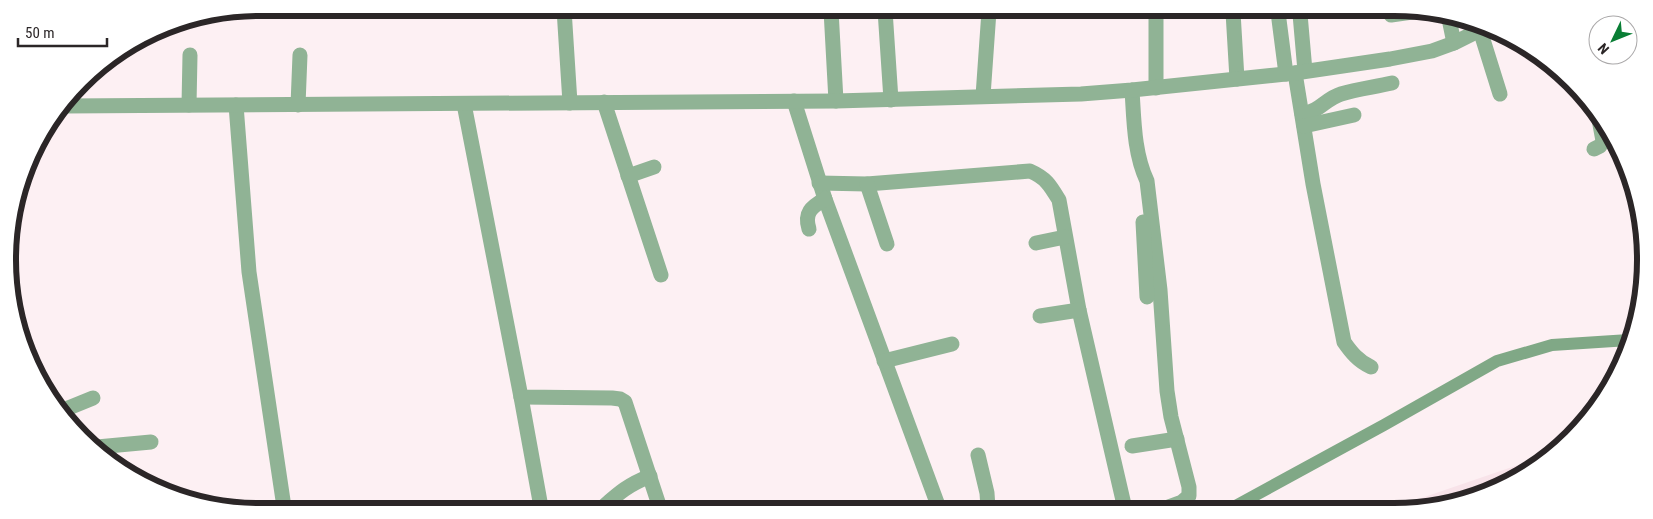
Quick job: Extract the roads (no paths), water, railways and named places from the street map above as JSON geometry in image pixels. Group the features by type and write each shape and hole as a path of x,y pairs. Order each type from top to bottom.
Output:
{"street":[{"path":"564,16 570,102"},
{"path":"831,16 836,101"},
{"path":"885,16 890,100"},
{"path":"983,96 989,16"},
{"path":"1156,16 1156,88"},
{"path":"1233,16 1237,79"},
{"path":"1279,16 1295,73 1313,184 1344,342 1363,364 1370,367"},
{"path":"1295,73 1300,16"},
{"path":"1450,23 1454,43"},
{"path":"71,106 836,101 1081,94 1295,73 1432,51 1454,43 1477,31"},
{"path":"1482,33 1500,94"},
{"path":"189,105 190,55"},
{"path":"298,105 300,55"},
{"path":"1303,120 1310,112 1320,108 1340,94 1392,83"},
{"path":"1132,90 1136,147 1140,165 1147,297"},
{"path":"794,101 819,183 937,503"},
{"path":"604,102 661,275"},
{"path":"464,104 540,503"},
{"path":"236,105 249,272 283,503"},
{"path":"1303,120 1354,115"},
{"path":"1594,149 1600,146 1603,141 1602,134"},
{"path":"1140,165 1147,181 1148,189 1160,290 1167,391 1171,417 1188,487 1189,496 1180,503"},
{"path":"628,176 654,167"},
{"path":"819,183 867,184 1030,171 1042,176 1051,186 1058,200 1079,310 1124,503"},
{"path":"867,184 887,244"},
{"path":"809,229 806,220 809,211 825,199"},
{"path":"1036,243 1065,238"},
{"path":"1040,316 1079,310"},
{"path":"884,362 952,344"},
{"path":"521,397 612,398 625,402 658,503"},
{"path":"67,408 93,398"},
{"path":"1132,446 1177,439"},
{"path":"104,446 151,442"},
{"path":"978,455 988,503"},
{"path":"609,503 626,488 650,476"}],"waterway":[{"path":"1241,503 1497,361 1552,345 1623,340"}]}
